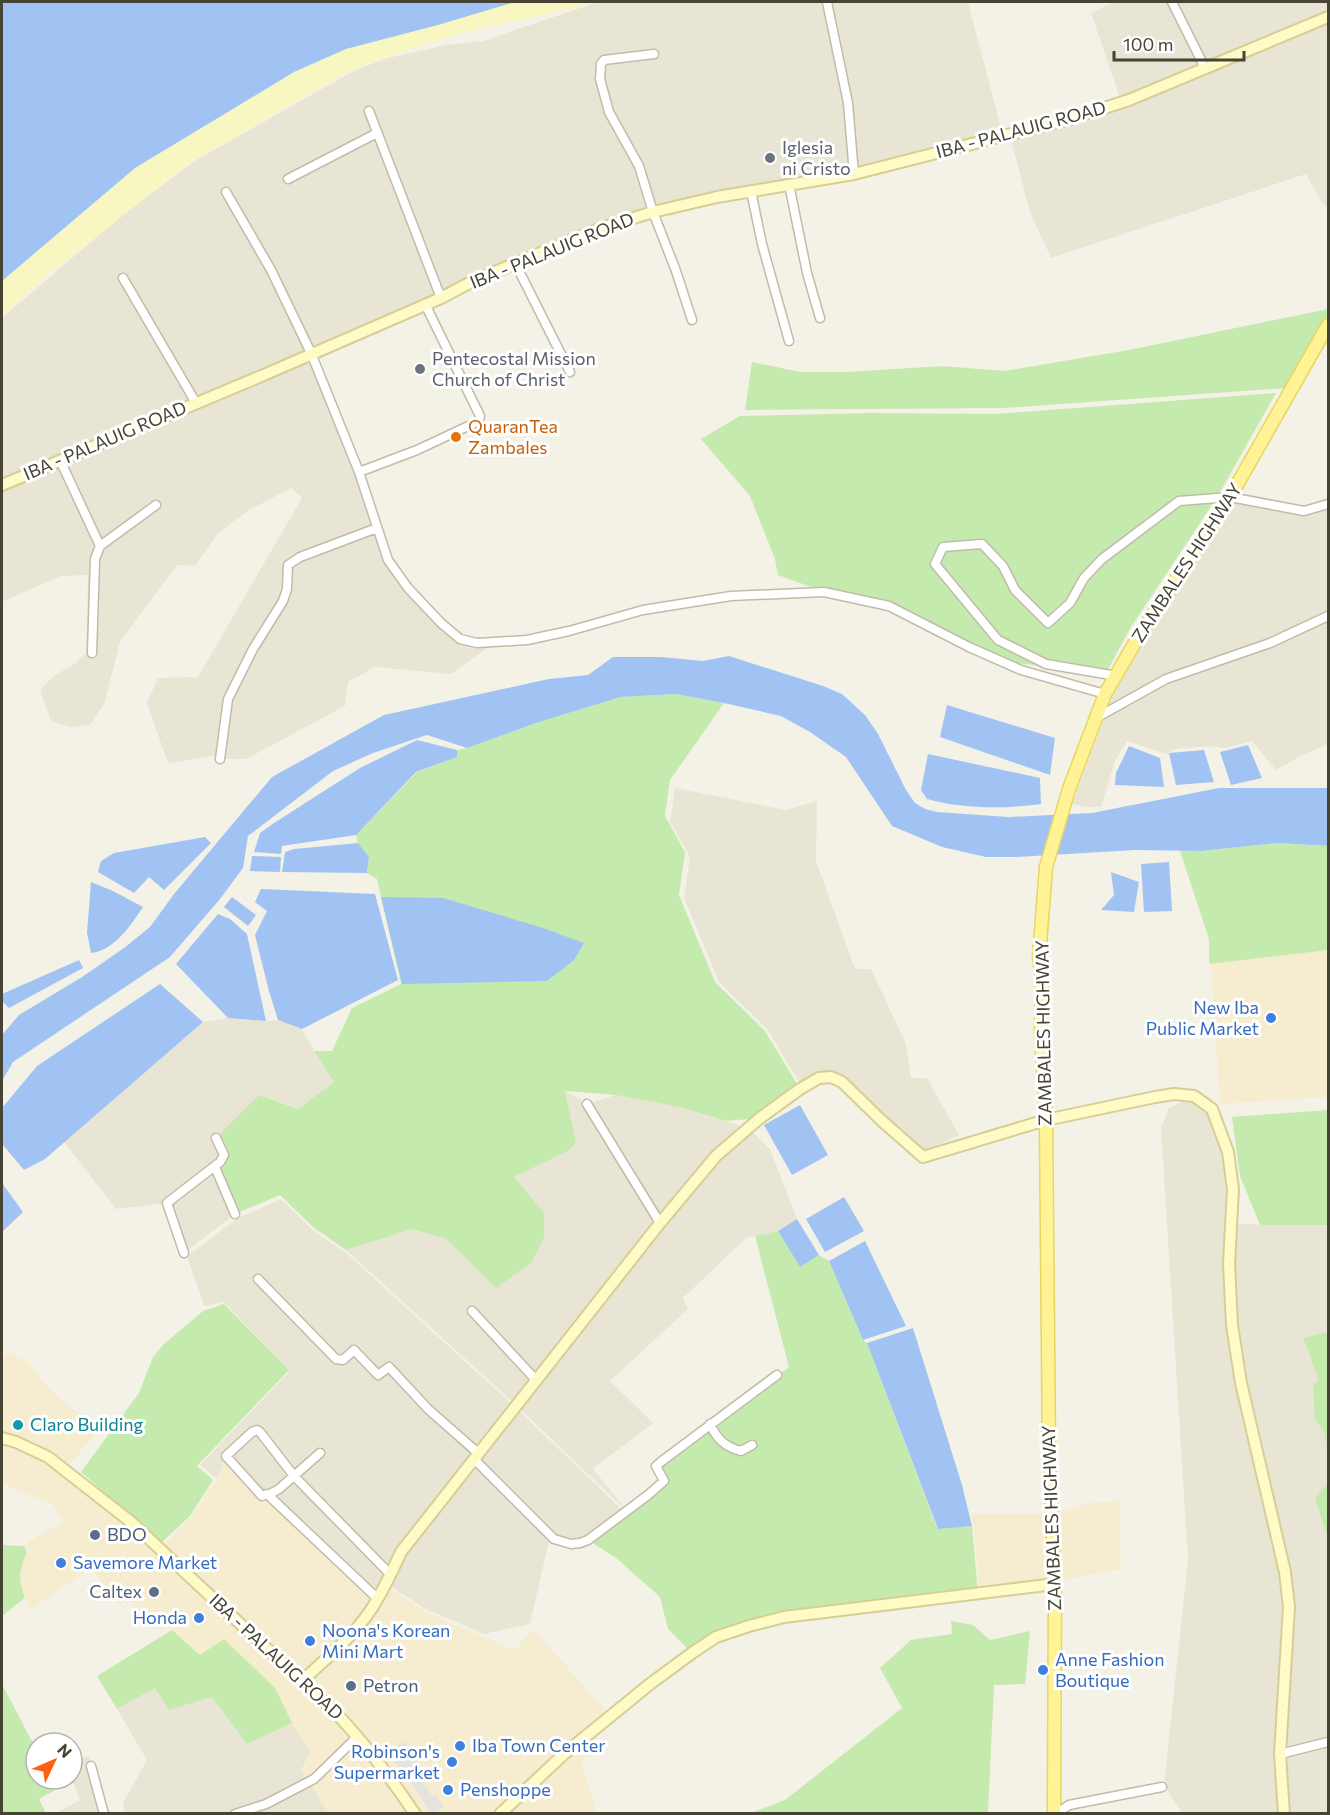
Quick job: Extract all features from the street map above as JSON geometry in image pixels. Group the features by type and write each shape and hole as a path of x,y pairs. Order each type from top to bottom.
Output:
{"main road":[{"name":"IBA - PALAUIG ROAD","path":"2,485 266,374 441,298 473,281 601,228 652,212 751,191 854,174 1070,119 1129,100 1329,17"},
{"name":"ZAMBALES HIGHWAY","path":"1055,1814 1055,1584 1049,1453 1046,1120 1041,1033 1042,979 1039,957 1047,861 1062,810 1105,694 1143,630 1230,497 1329,325"},
{"path":"303,1680 335,1651 378,1599 401,1552 660,1223 716,1156 760,1118 800,1089 819,1078 831,1077 842,1082 923,1156 1046,1120 1155,1097 1174,1094 1194,1096 1212,1109 1228,1152 1233,1189 1229,1264 1232,1325 1242,1383 1285,1572 1289,1607 1280,1754 1284,1814"},
{"name":"IBA - PALAUIG ROAD","path":"2,1438 48,1457 131,1522 303,1680 358,1736 394,1782 415,1814"},
{"path":"500,1814 564,1754 650,1684 716,1637 784,1617 1055,1584"}],"street":[{"path":"827,2 848,103 854,174"},
{"path":"1172,2 1205,68"},
{"path":"654,54 604,60 601,64 600,79 609,112 639,166 652,212 692,320"},
{"path":"369,111 441,298"},
{"path":"288,179 377,133"},
{"path":"789,184 807,273 820,318"},
{"path":"751,191 762,244 789,341"},
{"path":"226,192 271,270 311,353 359,472 388,560 408,588 441,623 460,639 477,643 527,640 643,610 731,596 824,592 889,606 969,647 1022,670 1105,694"},
{"path":"516,264 570,372"},
{"path":"123,278 196,403"},
{"path":"359,472 417,450 479,422 480,416 425,304"},
{"path":"60,460 100,546"},
{"path":"1117,676 1046,664 998,640 935,564 943,547 982,544 1002,566 1015,590 1048,623 1070,603 1084,578 1102,558 1179,501 1230,497 1304,512 1329,504"},
{"path":"92,653 95,559 100,546 156,505"},
{"path":"220,759 228,699 253,649 283,601 287,589 288,565 300,556 377,528"},
{"path":"1095,719 1166,679 1270,643 1329,616"},
{"path":"587,1104 660,1223"},
{"path":"184,1253 166,1203 215,1167 224,1155 216,1138"},
{"path":"215,1167 235,1214"},
{"path":"258,1279 336,1359 342,1360 354,1350 378,1375 389,1367 554,1539 571,1544 580,1543 598,1533 656,1488 664,1481 656,1466 777,1375"},
{"path":"472,1311 537,1381"},
{"path":"710,1424 716,1436 729,1448 741,1450 752,1445"},
{"path":"320,1453 294,1476 268,1495 262,1496 226,1456 252,1432 256,1430 260,1432 294,1476 390,1574"},
{"path":"268,1495 378,1599"},
{"path":"235,1814 266,1804 314,1779 358,1736"},
{"path":"1280,1754 1329,1742"},
{"path":"91,1766 104,1814"},
{"path":"1055,1814 1069,1805 1162,1786"}],"shaded area":[{"path":"598,2 968,2 1003,136 853,174 662,208 311,353 388,560 408,588 460,639 494,643 451,674 375,667 348,682 345,706 246,759 220,759 220,755 168,763 147,703 158,678 198,677 302,498 291,488 249,510 218,533 195,566 177,565 120,642 104,704 90,725 71,727 51,721 40,690 54,676 76,663 86,653 88,575 61,576 2,602 2,318 119,218 193,162 352,72 384,59 447,45 483,41"},
{"path":"1113,2 1167,2 1185,37 1168,2 1328,2 1328,16 1121,101 1091,13"},
{"path":"1328,18 1328,209 1306,174 1051,258 1030,212 1010,136 1073,120"},
{"path":"1234,501 1292,511 1306,516 1328,507 1328,744 1276,770 1252,741 1225,748 1209,746 1175,749 1167,754 1127,741 1115,761 1101,807 1072,804 1114,692 1148,634"},
{"path":"675,788 785,810 817,801 816,861 855,969 871,969 906,1044 911,1078 927,1078 959,1135 931,1148 920,1150 841,1079 801,1085 767,1029 719,982 684,898 690,857 670,822"},
{"name":"New Iba Public Market","path":"1328,932 1328,1097 1220,1104 1209,939"},
{"path":"228,1018 278,1020 302,1029 335,1082 298,1109 259,1095 235,1214 184,1253 167,1203 116,1209 64,1142 203,1022"},
{"path":"565,1090 587,1104 616,1095 679,1107 748,1128 770,1149 797,1219 778,1231 746,1238 683,1298 688,1309 610,1381 653,1423 593,1469 627,1511 517,1406 346,1250 413,1229 446,1239 496,1288 514,1177 568,1151 576,1143"},
{"path":"1194,1096 1212,1109 1228,1152 1230,1224 1328,1225 1328,1332 1303,1338 1319,1380 1315,1419 1324,1431 1328,1453 1328,1483 1315,1498 1328,1540 1328,1813 1182,1813 1164,1785 1188,1560 1161,1128 1169,1108"},
{"path":"281,1199 314,1231 346,1253 514,1406 621,1509 576,1541 550,1537 530,1624 484,1634 424,1608 392,1587 377,1596 264,1494 217,1479 200,1465 290,1371 224,1302 204,1306 187,1256 238,1218"},
{"path":"8,1352 27,1361 45,1384 71,1408 100,1429 67,1467 163,1546 191,1517 216,1481 226,1456 262,1496 378,1599 393,1590 425,1612 515,1650 533,1629 611,1716 581,1764 598,1813 329,1813 301,1770 311,1752 292,1723 275,1688 200,1655 168,1626 162,1632 127,1599 120,1605 91,1568 30,1610 22,1589 20,1568 27,1552 43,1541 28,1550 26,1544 63,1521 53,1505 2,1483 2,1361"},
{"path":"1120,1501 1121,1569 1058,1581 1054,1514 1090,1503"},
{"path":"970,1514 1050,1514 1054,1583 979,1592 974,1527"},
{"path":"155,1688 169,1710 212,1697 247,1744 292,1723 311,1752 301,1770 329,1813 125,1813 123,1803 147,1760 117,1709"},
{"path":"404,1742 427,1777 422,1781 433,1797 436,1795 444,1806 434,1813 431,1813 410,1781 386,1751"},
{"path":"89,1756 101,1813 55,1814 80,1800 77,1791 84,1791 84,1757"}],"green space":[{"path":"1328,309 1328,315 1286,388 1004,408 745,410 752,362 800,372 847,372 943,366 1004,371 1129,350"},
{"path":"1276,393 1216,499 1131,627 1106,673 1014,663 964,642 886,602 822,591 778,575 775,559 750,496 701,439 740,416 872,413 996,414"},
{"path":"676,694 724,703 670,780 665,816 685,852 679,895 715,982 765,1031 800,1089 760,1118 726,1121 679,1107 616,1095 565,1091 576,1143 568,1151 514,1177 544,1213 544,1238 532,1262 496,1288 446,1239 413,1229 346,1250 313,1227 280,1195 235,1214 215,1167 224,1155 216,1138 259,1095 298,1109 334,1082 314,1051 332,1051 352,1008 401,984 377,879 367,873 369,857 358,843 356,835 417,772 457,757 457,750 621,697"},
{"path":"1278,843 1328,846 1328,950 1209,964 1209,939 1180,851"},
{"path":"1328,1110 1328,1225 1260,1225 1240,1176 1232,1117"},
{"path":"778,1231 800,1266 819,1255 829,1261 863,1340 867,1343 937,1528 972,1526 978,1594 749,1626 692,1653 668,1629 660,1597 616,1558 588,1540 663,1481 656,1466 789,1367 755,1236"},
{"path":"224,1304 289,1370 197,1466 213,1480 190,1516 162,1542 81,1472 139,1393 153,1357 164,1344 203,1311"},
{"path":"1328,1332 1328,1453 1324,1431 1315,1420 1313,1386 1319,1380 1303,1338"},
{"path":"1328,1483 1328,1540 1315,1498"},
{"path":"2,1545 24,1546 27,1552 20,1575 25,1598 2,1616"},
{"path":"951,1621 973,1625 990,1640 1030,1631 1025,1684 994,1685 988,1813 751,1813 785,1800 902,1708 880,1668 911,1640 952,1634"},
{"path":"172,1630 200,1655 224,1639 275,1688 292,1723 247,1744 212,1697 169,1710 155,1688 117,1709 97,1676"},
{"path":"2,1684 27,1731 24,1731 24,1791 54,1791 39,1799 46,1813 2,1813"}],"sand":[{"path":"515,2 591,2 579,7 479,29 414,47 351,70 191,162 44,278 2,316 2,281 135,168 294,72 346,49"}],"water":[{"path":"2,2 515,2 346,49 294,72 135,168 2,281"},
{"path":"729,656 842,694 865,715 878,734 906,790 915,803 925,809 937,812 1009,817 1092,813 1219,788 1328,788 1328,846 1278,843 1201,851 1135,850 986,857 942,847 892,826 846,757 810,732 781,716 676,694 621,697 536,723 467,748 427,735 373,753 333,771 248,836 243,868 220,899 170,957 13,1062 2,1081 2,1035 19,1015 82,977 150,927 174,894 272,777 384,715 549,679 588,675 613,657 661,657 703,661"},
{"path":"947,705 1055,738 1050,775 940,737"},
{"path":"417,740 457,750 457,757 416,772 356,835 282,846 281,854 254,852 260,833 274,823 360,768"},
{"path":"1248,745 1262,778 1231,785 1220,752"},
{"path":"1129,746 1160,758 1164,787 1115,785 1116,773"},
{"path":"1204,750 1214,782 1176,785 1169,753"},
{"path":"928,754 1040,778 1041,804 984,807 955,805 927,799 921,790"},
{"path":"205,837 211,843 164,890 149,877 134,893 98,872 101,861 114,853"},
{"path":"358,843 369,857 367,873 282,872 285,852 294,849"},
{"path":"252,856 281,857 280,872 250,871"},
{"path":"1169,862 1172,911 1144,912 1141,864"},
{"path":"1111,872 1139,882 1134,912 1101,910 1114,895"},
{"path":"91,882 143,907 114,942 107,948 91,953 87,933"},
{"path":"261,889 375,894 398,980 302,1029 278,1020 255,935 267,911 255,902"},
{"path":"232,897 256,915 248,926 224,907"},
{"path":"381,897 443,898 543,928 584,943 574,960 547,981 402,984"},
{"path":"218,914 230,919 247,934 266,1021 228,1018 176,964"},
{"path":"79,960 83,968 9,1008 2,1001 2,994"},
{"path":"160,984 203,1022 45,1159 24,1170 2,1144 2,1108 37,1066"},
{"path":"800,1105 828,1155 792,1175 764,1125"},
{"path":"2,1183 23,1212 2,1232"},
{"path":"844,1197 864,1231 825,1252 806,1219"},
{"path":"797,1219 819,1255 800,1267 778,1231"},
{"path":"865,1241 906,1326 863,1340 829,1261"},
{"path":"913,1328 962,1485 972,1526 938,1529 867,1343"}],"place":[{"name":"Iglesia ni Cristo","path":"770,158"},
{"name":"Pentecostal Mission Church of Christ","path":"420,369"},
{"name":"QuaranTea Zambales","path":"456,437"},
{"name":"New Iba Public Market","path":"1271,1018"},
{"name":"Claro Building","path":"18,1425"},
{"name":"BDO","path":"95,1535"},
{"name":"Savemore Market","path":"61,1563"},
{"name":"Caltex","path":"154,1592"},
{"name":"Honda","path":"199,1618"},
{"name":"Noona's Korean Mini Mart","path":"310,1641"},
{"name":"Anne Fashion Boutique","path":"1043,1670"},
{"name":"Petron","path":"351,1686"},
{"name":"Iba Town Center","path":"460,1746"},
{"name":"Robinson's Supermarket","path":"452,1762"},
{"name":"Penshoppe","path":"448,1790"}]}
